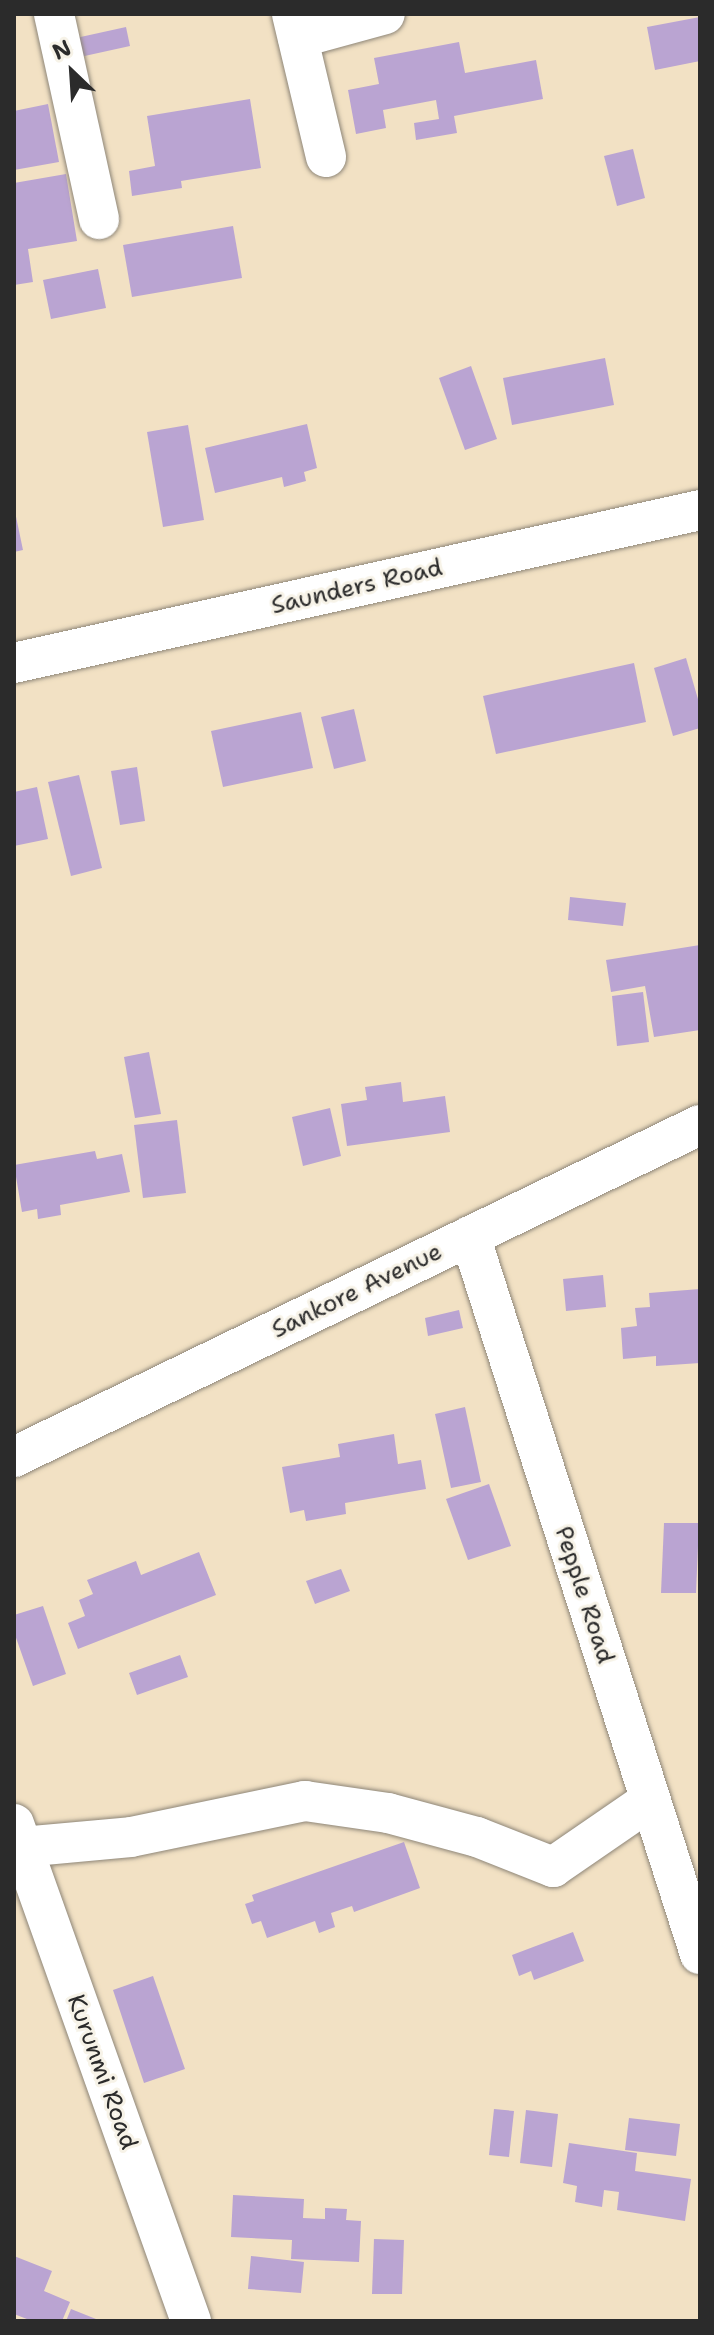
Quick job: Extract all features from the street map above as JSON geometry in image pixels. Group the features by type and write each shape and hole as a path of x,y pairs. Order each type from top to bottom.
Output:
{"street":[{"path":"54,14 99,219"},
{"path":"326,157 295,26 385,14"},
{"name":"Saunders Road","path":"14,663 700,510"},
{"name":"Sankore Avenue","path":"14,1457 700,1125"},
{"name":"Pepple Road","path":"470,1236 700,1954"},
{"path":"18,1835 131,1837 305,1801 388,1813 477,1837 553,1867 649,1801"},
{"name":"Kurunmi Road","path":"18,1835 191,2321"}],"building":[{"path":"700,17 700,61 655,70 647,27"},
{"path":"126,27 130,46 80,57 76,38"},
{"path":"459,42 465,73 536,60 543,99 454,116 457,133 416,140 414,123 439,119 436,100 383,110 386,128 356,134 348,90 379,84 374,58"},
{"path":"250,99 261,168 181,181 182,188 132,196 129,171 155,166 147,116"},
{"path":"48,104 59,162 14,170 14,111"},
{"path":"633,149 645,198 617,206 604,156"},
{"path":"66,174 77,241 28,249 33,282 14,285 14,183"},
{"path":"233,226 242,278 132,297 123,245"},
{"path":"98,269 106,308 51,319 43,280"},
{"path":"605,358 614,405 512,425 503,378"},
{"path":"471,366 497,439 465,450 439,378"},
{"path":"307,424 317,468 304,472 306,481 284,487 282,477 215,493 205,448"},
{"path":"188,425 204,520 163,527 147,432"},
{"path":"14,507 23,550 14,552"},
{"path":"686,658 700,706 700,728 673,736 654,668"},
{"path":"634,663 646,722 496,754 483,696"},
{"path":"354,709 366,761 334,769 321,717"},
{"path":"301,712 313,768 223,787 211,731"},
{"path":"137,767 145,821 120,825 111,771"},
{"path":"79,775 102,868 71,876 48,782"},
{"path":"37,787 48,839 14,846 14,792"},
{"path":"570,897 626,903 623,926 568,920"},
{"path":"700,945 700,1030 654,1037 645,986 611,992 606,960"},
{"path":"643,992 649,1042 617,1046 612,996"},
{"path":"149,1052 161,1114 135,1118 124,1057"},
{"path":"401,1082 403,1102 445,1096 450,1132 347,1146 341,1104 367,1100 365,1087"},
{"path":"330,1108 341,1156 303,1166 292,1117"},
{"path":"177,1120 186,1193 143,1198 134,1125"},
{"path":"95,1151 97,1159 122,1154 130,1192 60,1205 61,1215 38,1219 37,1209 22,1212 14,1165"},
{"path":"603,1275 606,1307 566,1311 563,1279"},
{"path":"700,1289 700,1363 656,1366 656,1356 623,1359 621,1328 637,1326 635,1308 650,1307 649,1293"},
{"path":"459,1310 463,1328 428,1336 425,1318"},
{"path":"465,1407 481,1482 451,1488 435,1414"},
{"path":"394,1434 398,1464 421,1460 426,1489 345,1503 346,1514 306,1521 304,1510 290,1513 282,1467 340,1457 338,1444"},
{"path":"489,1484 511,1546 468,1560 446,1499"},
{"path":"664,1523 699,1523 696,1593 661,1593"},
{"path":"199,1552 216,1595 78,1649 68,1623 85,1616 79,1600 93,1594 87,1580 136,1561 141,1575"},
{"path":"341,1569 350,1591 315,1604 306,1581"},
{"path":"43,1606 66,1674 33,1686 14,1632 14,1615"},
{"path":"180,1655 188,1677 137,1695 129,1673"},
{"path":"404,1842 420,1888 354,1912 352,1906 331,1913 335,1927 319,1933 315,1921 267,1938 261,1921 252,1924 245,1904 254,1901 252,1895"},
{"path":"573,1932 584,1961 534,1980 531,1971 519,1976 512,1955"},
{"path":"153,1976 185,2069 144,2083 113,1990"},
{"path":"494,2109 514,2111 509,2157 489,2155"},
{"path":"526,2110 558,2114 552,2167 520,2163"},
{"path":"629,2118 680,2124 676,2156 625,2150"},
{"path":"569,2143 637,2153 635,2171 691,2179 685,2221 617,2210 619,2192 604,2190 602,2207 575,2202 577,2186 563,2183"},
{"path":"233,2195 304,2199 303,2218 325,2219 325,2208 347,2209 346,2220 361,2221 359,2262 291,2259 292,2240 231,2237"},
{"path":"374,2239 404,2240 402,2294 372,2294"},
{"path":"14,2256 52,2271 44,2291 70,2302 62,2321 32,2321 14,2314"},
{"path":"251,2256 304,2262 301,2293 248,2289"},
{"path":"71,2309 101,2321 66,2321"}]}
